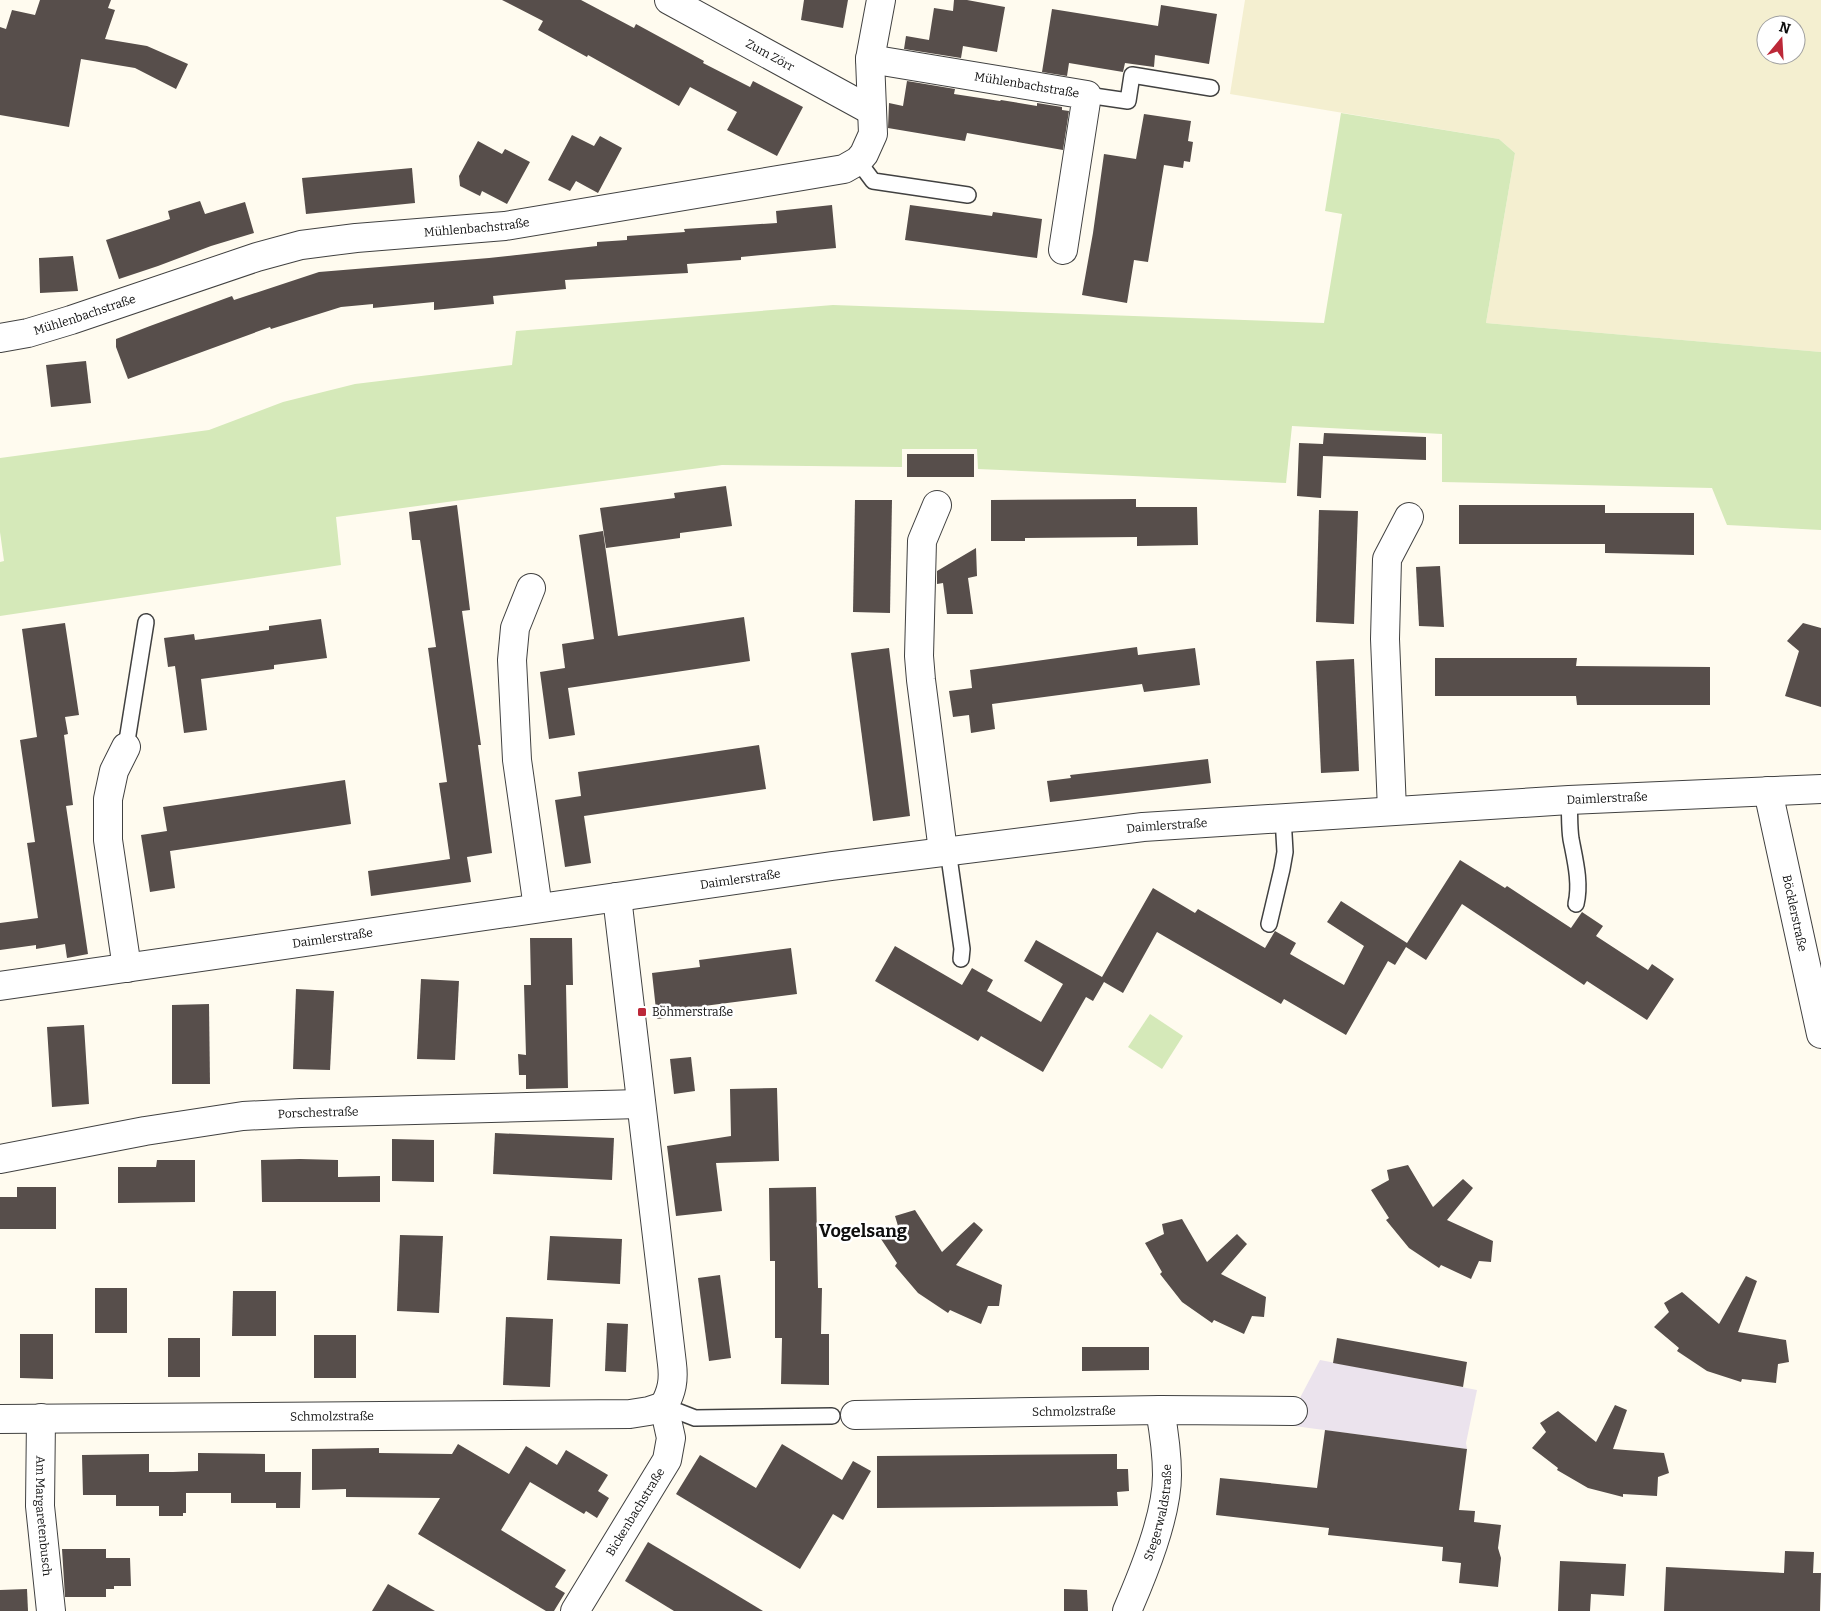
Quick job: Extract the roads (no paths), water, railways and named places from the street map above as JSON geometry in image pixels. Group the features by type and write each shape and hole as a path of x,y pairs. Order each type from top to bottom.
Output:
{"street":[{"name":"Zum Zörr","path":"668,0 872,111"},
{"path":"858,161 864,154 873,134 870,60 881,0"},
{"name":"Mühlenbachstraße","path":"870,60 1087,95 1063,250"},
{"name":"Mühlenbachstraße","path":"0,338 28,333 71,320 257,257 301,245 356,238 505,226 844,169 858,161"},
{"path":"937,505 922,541 919,656 946,851"},
{"path":"1392,810 1385,639 1387,559 1409,517"},
{"path":"531,588 515,628 512,660 517,760 538,908"},
{"path":"126,748 114,771 108,799 108,840 127,968"},
{"name":"Daimlerstraße","path":"0,986 946,851 1142,827 1569,800 1821,789"},
{"name":"Böcklerstraße","path":"1768,791 1821,1034"},
{"path":"617,897 672,1364 671,1393 664,1406"},
{"name":"Porschestraße","path":"0,1159 145,1131 242,1116 640,1104"},
{"name":"Schmolzstraße","path":"0,1419 630,1414 664,1406"},
{"name":"Bickenbachstraße","path":"576,1611 667,1460 671,1438 664,1406"},
{"name":"Schmolzstraße","path":"844,1416 1160,1410 1293,1411"},
{"name":"Stegerwaldstraße","path":"1127,1611 1144,1571 1165,1498 1168,1476 1167,1458 1160,1410"},
{"name":"Am Margaretenbusch","path":"41,1418 40,1506 51,1611"}],"lane":[{"path":"1087,95 1128,101 1132,75 1211,88"},
{"path":"858,161 873,181 968,195"},
{"path":"126,748 146,622"},
{"path":"1569,800 1571,837 1576,858 1578,880 1576,904"},
{"path":"1269,924 1279,888 1284,857 1283,817"},
{"path":"946,851 962,949 961,959"},
{"path":"664,1406 695,1418 844,1416"}],"place":[{"name":"Böhmerstraße","path":"642,1012"}],"district":[{"name":"Vogelsang","path":"863,1231"}]}
